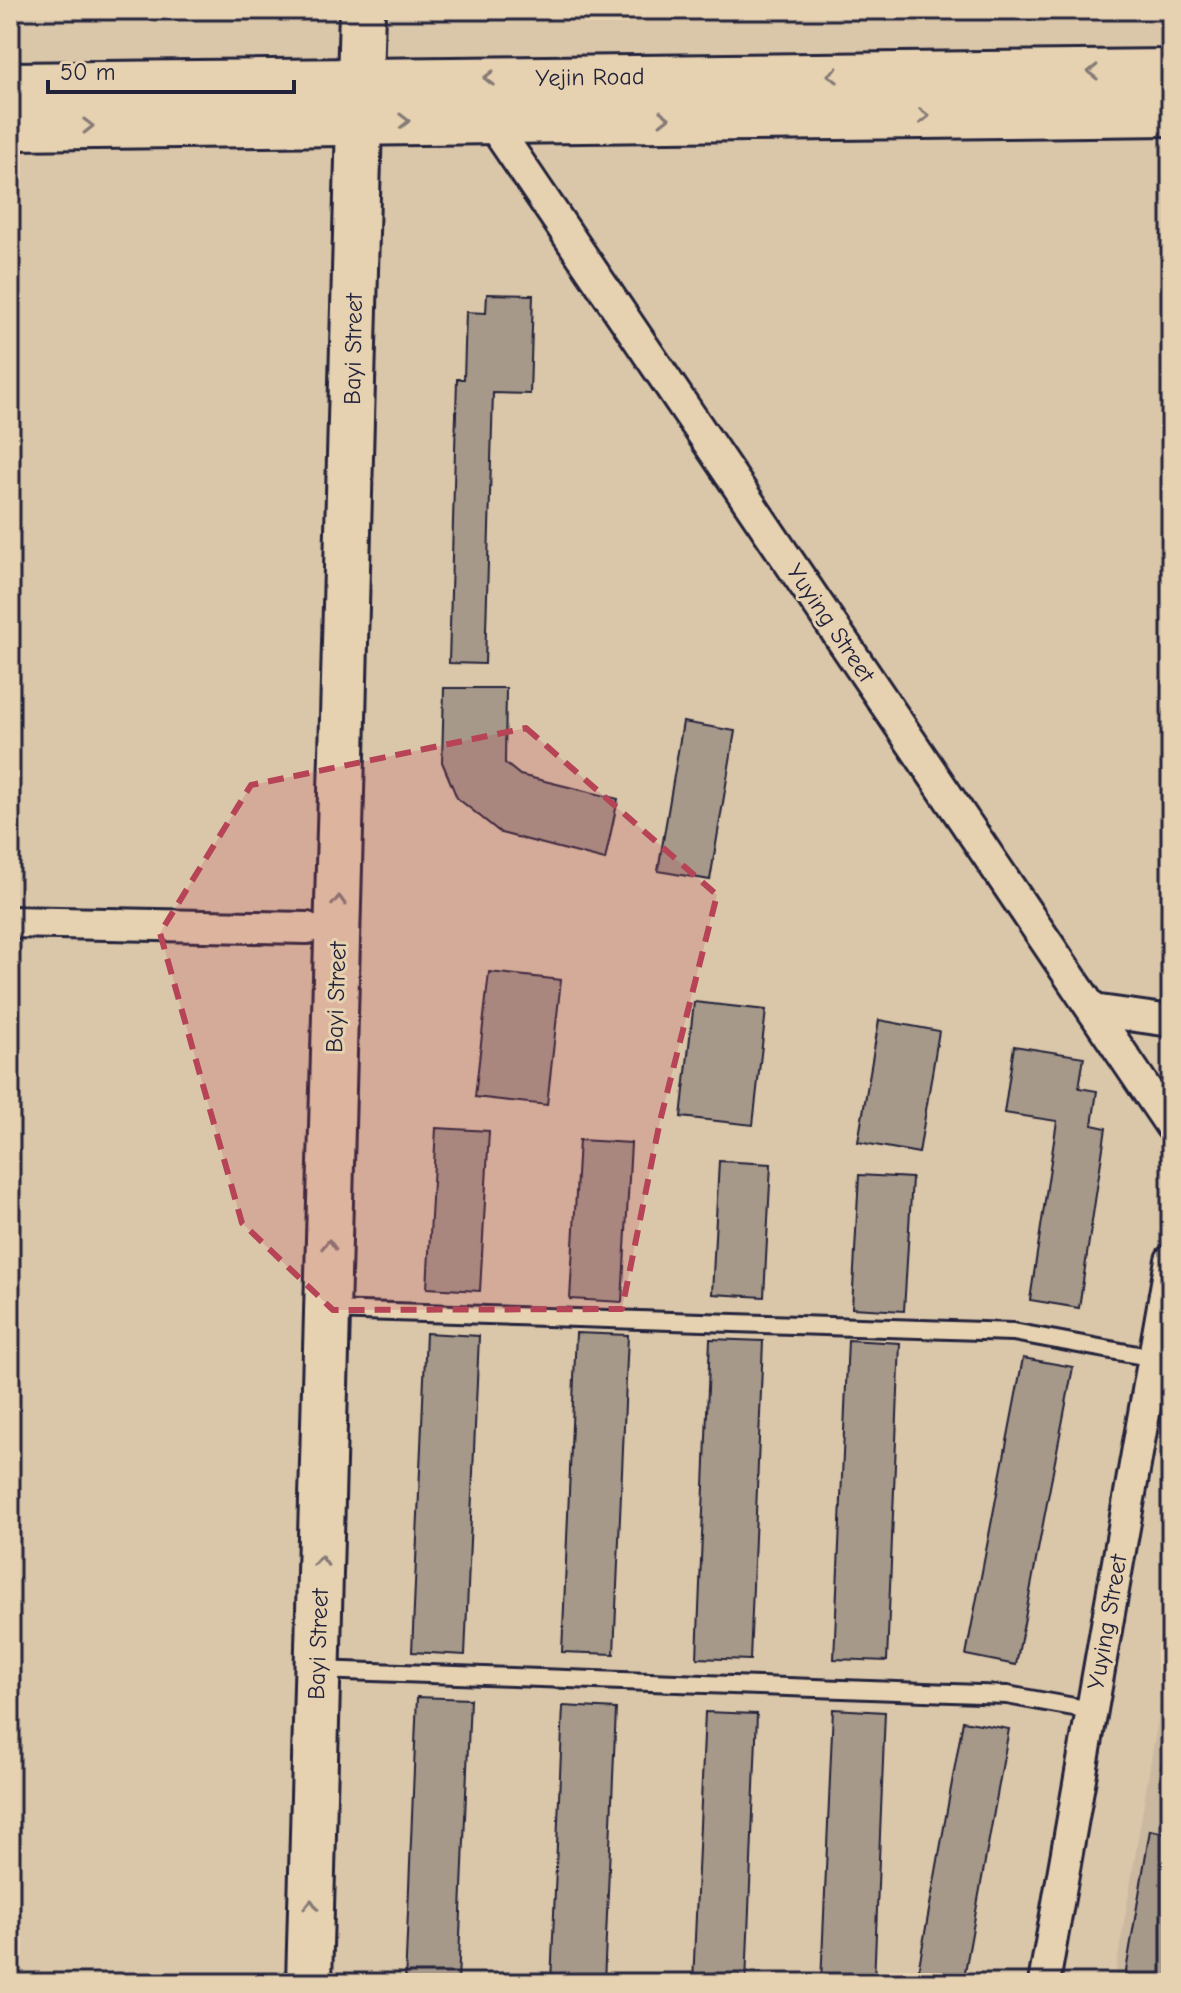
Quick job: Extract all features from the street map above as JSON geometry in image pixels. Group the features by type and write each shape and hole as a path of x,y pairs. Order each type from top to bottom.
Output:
{"street":[{"name":"Bayi Street","path":"309,1983 328,1310 345,101 332,10"},
{"name":"Bayi Street","path":"279,1983 307,928 345,101 362,10"},
{"name":"Yejin Road","path":"10,127 345,101 1171,72"},
{"name":"Yejin Road","path":"10,85 345,101 490,120 1171,113"},
{"name":"Yuying Street","path":"490,120 1171,1126"},
{"path":"10,922 307,928"},
{"path":"1093,1010 1171,1021"},
{"name":"Yuying Street","path":"1044,1983 1171,1260"}],"lane":[{"path":"328,1310 1013,1332 1154,1358"},
{"path":"318,1670 1007,1695 1091,1710"}],"highlighted area":[{"path":"526,728 717,895 660,1121 622,1309 333,1310 242,1223 160,933 251,785"}],"shaded area":[{"path":"1171,1641 1171,1983 1114,1983"}],"building":[{"path":"487,294 533,295 530,394 493,393 485,664 449,663 457,379 464,379 466,312 486,313"},
{"path":"444,688 506,688 505,763 520,775 618,799 605,860 501,833 457,798 442,762"},
{"path":"683,722 735,731 710,880 658,871"},
{"path":"489,972 561,980 547,1105 475,1097"},
{"path":"694,1002 766,1010 753,1125 681,1117"},
{"path":"879,1020 939,1031 919,1153 858,1142"},
{"path":"1014,1046 1084,1057 1079,1088 1097,1091 1092,1125 1106,1128 1079,1308 1030,1300 1057,1121 1004,1113"},
{"path":"436,1128 489,1131 480,1291 427,1288"},
{"path":"579,1140 631,1143 622,1302 570,1299"},
{"path":"719,1161 771,1164 764,1297 712,1294"},
{"path":"859,1175 912,1178 904,1311 852,1308"},
{"path":"426,1333 479,1336 465,1655 412,1652"},
{"path":"576,1333 628,1335 614,1654 562,1652"},
{"path":"710,1339 763,1341 750,1660 697,1658"},
{"path":"848,1340 900,1343 887,1661 834,1659"},
{"path":"1023,1358 1073,1367 1016,1665 966,1655"},
{"path":"417,1697 470,1699 458,1983 405,1983"},
{"path":"563,1706 616,1709 604,1983 551,1983"},
{"path":"833,1709 885,1712 874,1983 821,1983"},
{"path":"1171,1709 1171,1769 1161,1768"},
{"path":"705,1712 757,1714 746,1983 693,1983"},
{"path":"963,1721 1009,1729 963,1983 916,1983"},
{"path":"1150,1830 1171,1834 1171,1983 1124,1983"}]}
